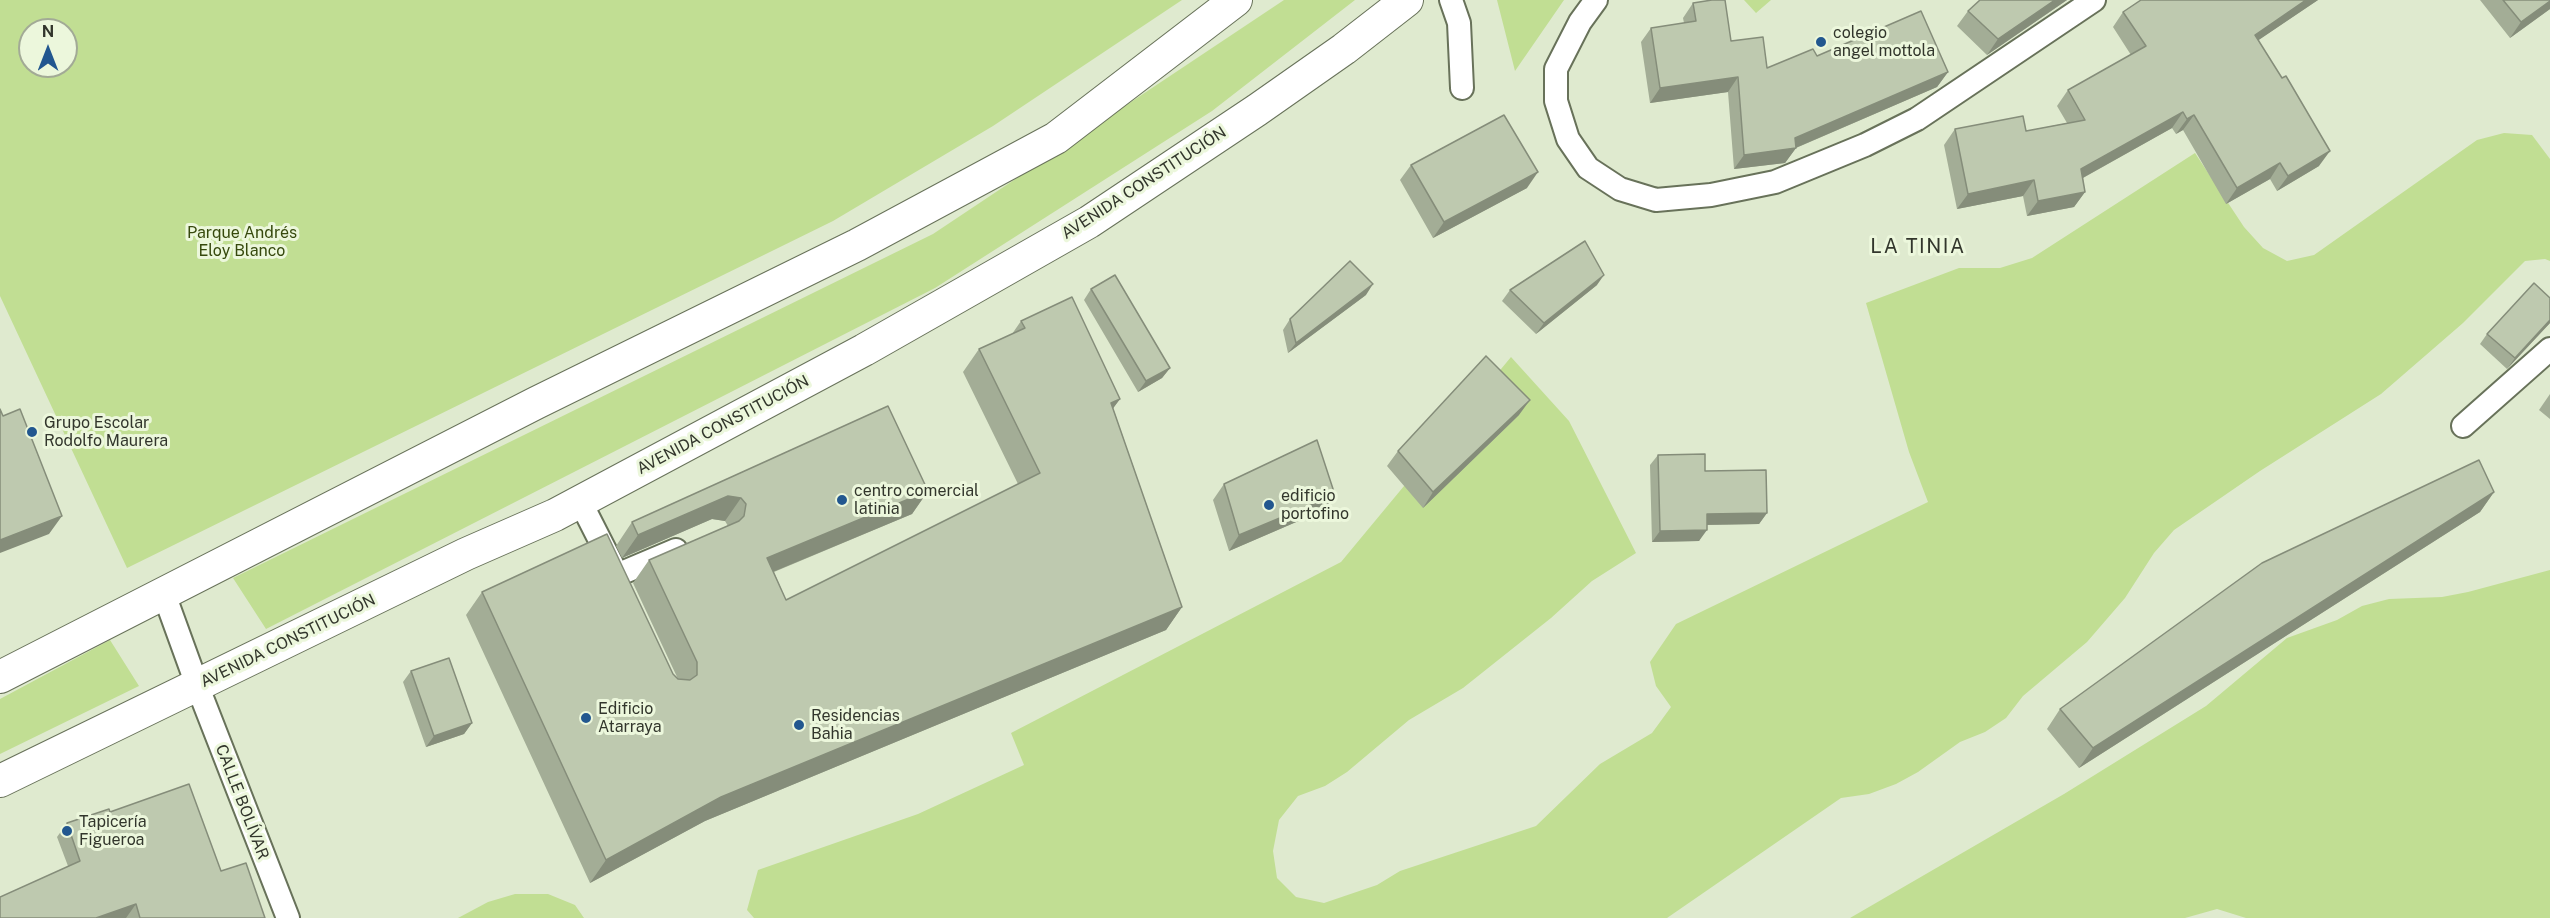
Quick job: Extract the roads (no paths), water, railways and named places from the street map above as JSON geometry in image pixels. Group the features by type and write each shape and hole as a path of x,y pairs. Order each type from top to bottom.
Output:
{"main road":[{"path":"0,677 526,408 857,245 1056,138 1236,0"},
{"name":"AVENIDA CONSTITUCIÓN","path":"0,781 466,554 580,501 864,350 1089,222 1267,103 1344,49 1407,0"}],"street":[{"path":"1451,0 1459,23 1462,88"},
{"path":"1596,0 1580,22 1556,69 1556,101 1568,139 1588,168 1620,189 1656,200 1711,195 1775,182 1865,146 1917,119 2094,0"},
{"path":"2463,426 2550,349"},
{"path":"580,501 626,596"},
{"path":"616,575 697,541"},
{"name":"CALLE BOLÍVAR","path":"164,594 197,686 288,918"}],"place":[{"name":"colegio angel mottola","path":"1821,42"},
{"name":"Grupo Escolar Rodolfo Maurera","path":"32,432"},
{"name":"centro comercial latinia","path":"842,500"},
{"name":"edificio portofino","path":"1269,505"},
{"name":"Edificio Atarraya","path":"586,718"},
{"name":"Residencias Bahia","path":"799,725"},
{"name":"Tapicería Figueroa","path":"67,831"}],"district":[{"name":"LA TINIA","path":"1918,247"}],"park label":[{"name":"Parque Andrés Eloy Blanco","path":"242,242"}]}
